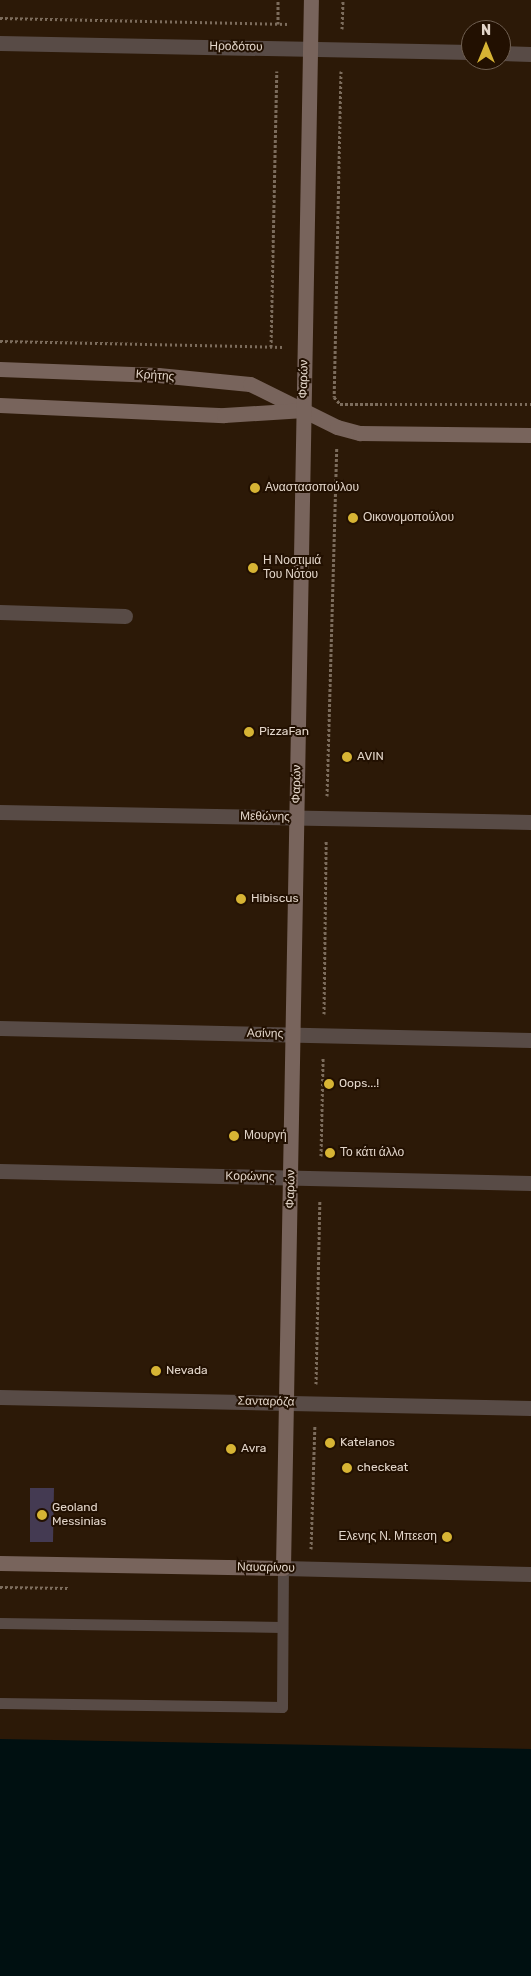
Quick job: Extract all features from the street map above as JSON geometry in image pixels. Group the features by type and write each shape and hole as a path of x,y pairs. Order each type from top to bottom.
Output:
{"main road":[{"name":"Φαρών","path":"283,1568 311,0"},
{"name":"Κρήτης","path":"0,369 158,375 250,384 337,427 360,433 531,435"},
{"path":"0,405 224,415 304,410"},
{"name":"Ναυαρίνου","path":"0,1563 283,1568"}],"street":[{"name":"Ηροδότου","path":"0,43 461,52"},
{"path":"511,53 531,54"},
{"path":"0,612 125,616"},
{"name":"Μεθώνης","path":"0,812 531,822"},
{"name":"Ασίνης","path":"0,1028 531,1040"},
{"name":"Κορώνης","path":"0,1171 531,1183"},
{"name":"Σανταρόζα","path":"0,1397 531,1408"},
{"name":"Ναυαρίνου","path":"283,1568 531,1574"}],"lane":[{"path":"0,1703 282,1707 283,1568"},
{"path":"0,1623 282,1628"}],"path":[{"path":"0,342 271,347 278,0"},
{"path":"311,1554 321,1178 327,818 337,427 340,404 334,397 343,0"},
{"path":"340,404 531,404"}],"shaded area":[{"path":"0,1739 531,1749 531,1976 0,1976"}],"building":[{"name":"Geoland Messinias","path":"30,1488 54,1488 53,1542 30,1542"}],"place":[{"name":"Αναστασοπούλου","path":"255,488"},
{"name":"Οικονομοπούλου","path":"353,518"},
{"name":"Η Νοστιμιά Του Νότου","path":"253,568"},
{"name":"PizzaFan","path":"249,732"},
{"name":"AVIN","path":"347,757"},
{"name":"Hibiscus","path":"241,899"},
{"name":"Oops...!","path":"329,1084"},
{"name":"Μουργή","path":"234,1136"},
{"name":"Το κάτι άλλο","path":"330,1153"},
{"name":"Nevada","path":"156,1371"},
{"name":"Katelanos","path":"330,1443"},
{"name":"Avra","path":"231,1449"},
{"name":"checkeat","path":"347,1468"},
{"name":"Geoland Messinias","path":"42,1515"},
{"name":"Ελενης Ν. Μπεεση","path":"447,1537"}]}
